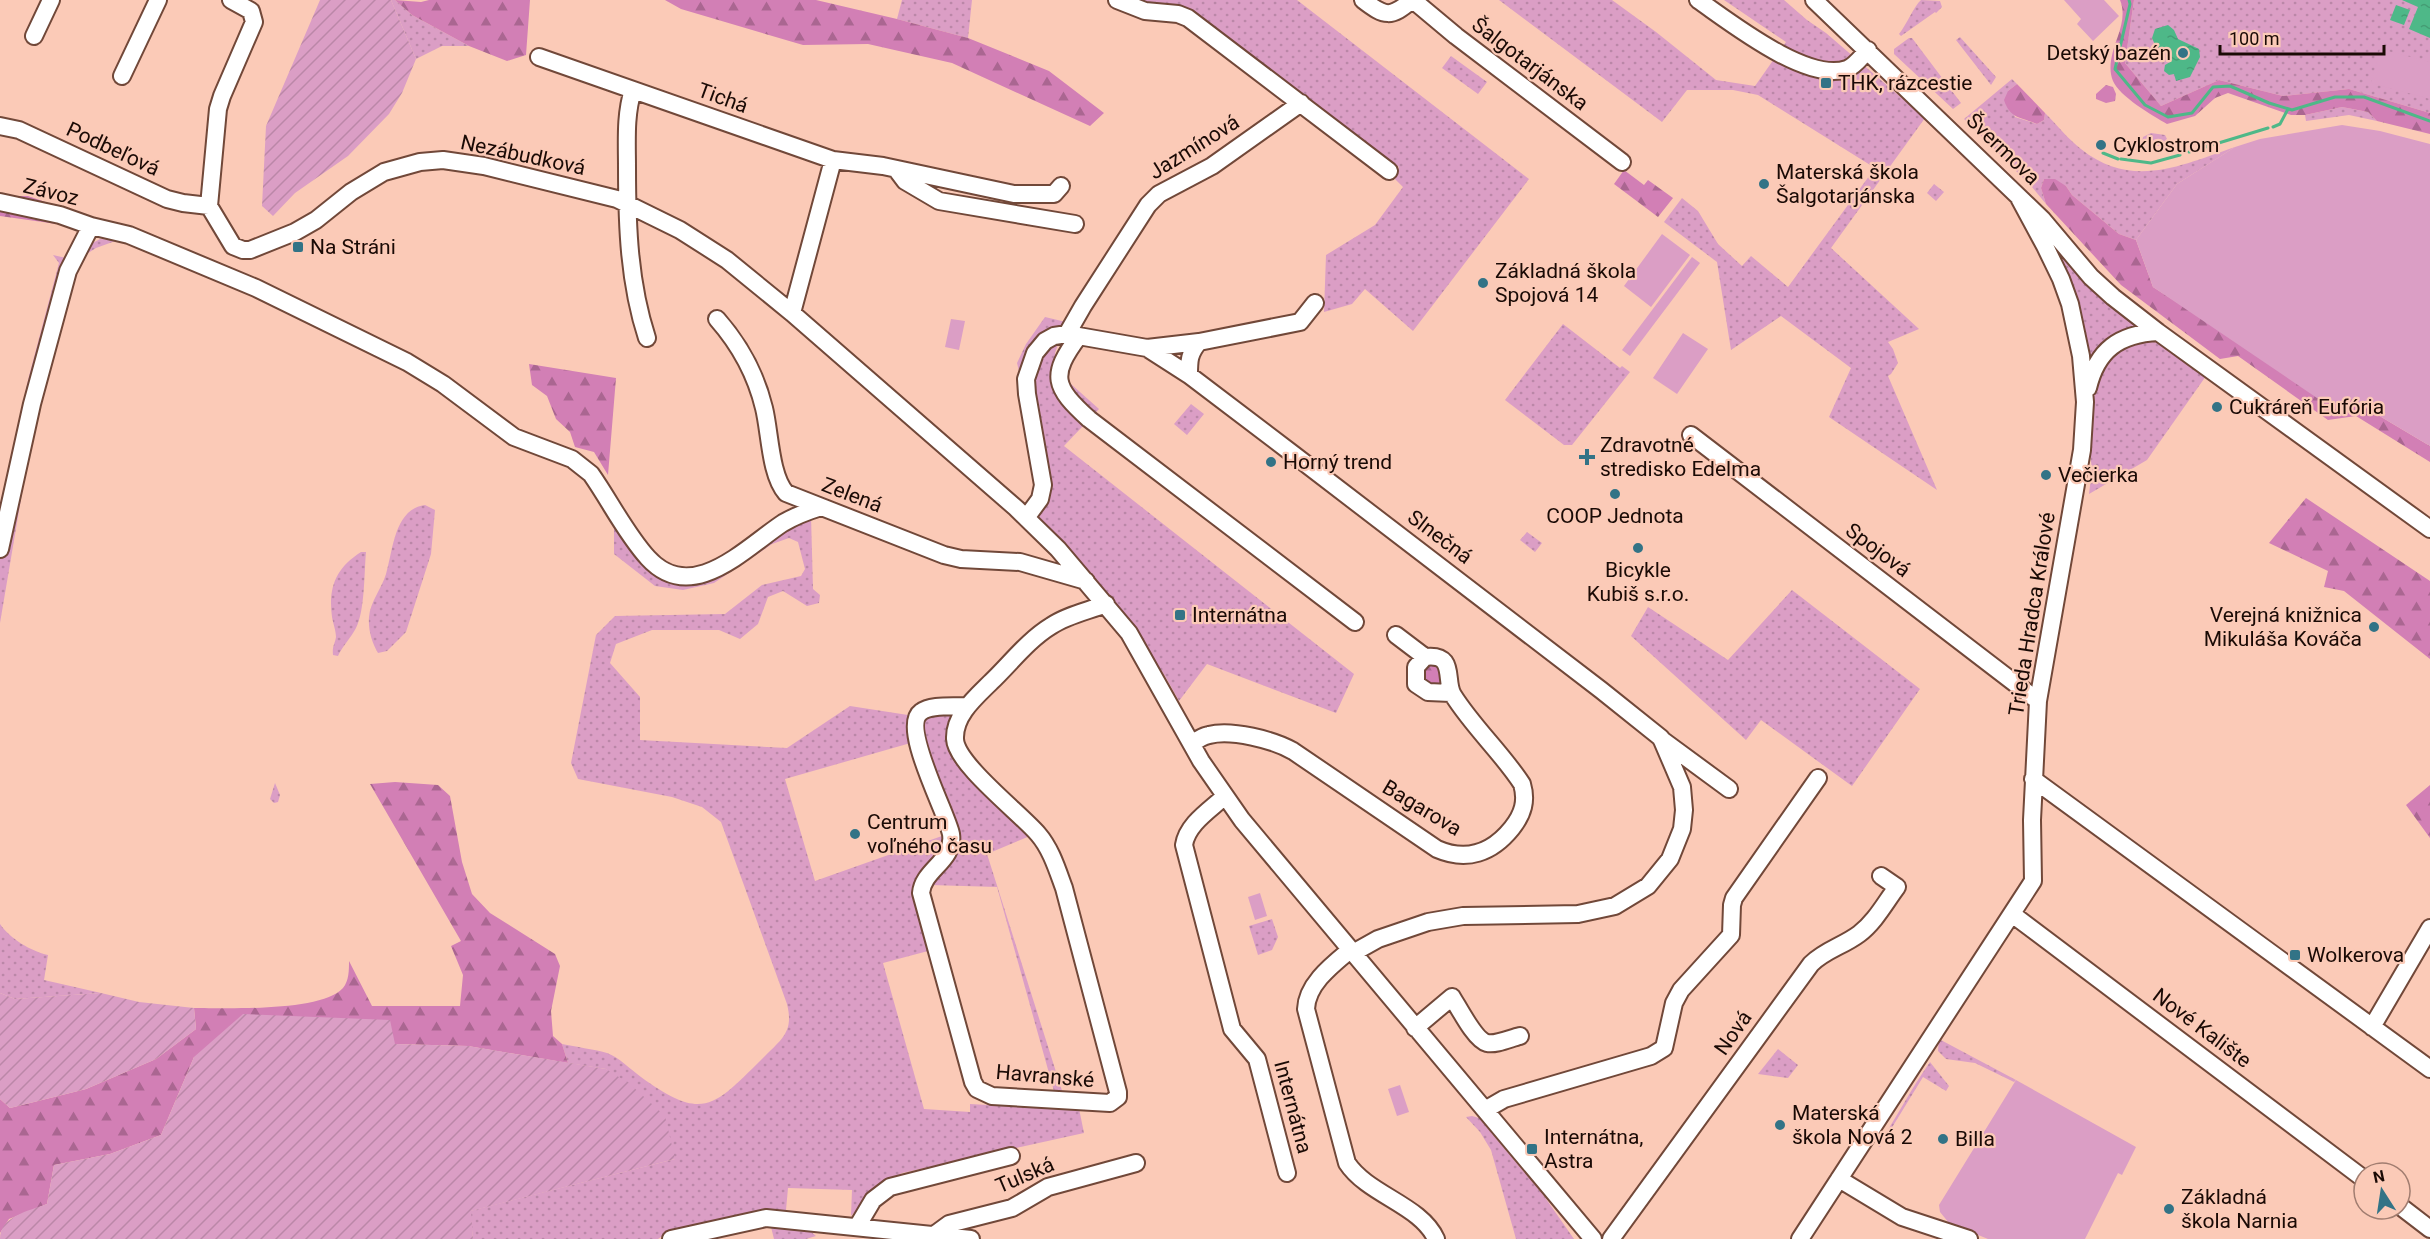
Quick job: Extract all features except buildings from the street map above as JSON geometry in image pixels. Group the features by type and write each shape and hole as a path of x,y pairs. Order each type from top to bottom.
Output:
{"street":[{"path":"33,36 51,0"},
{"path":"123,76 158,0"},
{"path":"209,206 218,109 254,22 250,11 231,0"},
{"path":"1116,0 1144,11 1178,14 1188,18 1389,171"},
{"name":"Šalgotarjánska","path":"1363,0 1378,11 1389,14 1399,11 1413,0 1456,36 1622,162"},
{"path":"1698,0 1780,55 1806,65 1836,71 1849,68 1868,50"},
{"name":"Švermova","path":"1814,0 2042,219 2091,277 2158,332 2430,529"},
{"name":"Tichá","path":"539,57 833,160 895,168 1014,194 1054,194 1061,186"},
{"path":"633,90 627,116 627,203 632,275 647,338"},
{"name":"Jazmínová","path":"1073,335 1083,306 1148,204 1159,194 1212,166 1301,103"},
{"name":"Podbeľová","path":"0,126 19,130 167,199 183,204 209,206"},
{"name":"Nezábudková","path":"209,206 233,246 250,250 295,232 316,220 351,192 384,172 420,162 443,160 484,166 627,203"},
{"path":"792,313 833,160"},
{"path":"895,168 905,181 939,201 1075,224"},
{"name":"Trieda Hradca Králové","path":"2012,914 2033,881 2033,779 2038,701 2082,450 2085,402 2081,356 2070,304 2053,262 2018,196"},
{"name":"Závoz","path":"0,202 60,214 91,226 154,244 256,288 407,362 443,384 522,441 572,459 591,474 646,556 664,571 688,576 715,571 784,523 802,513 821,507"},
{"path":"627,203 702,243 750,278 1026,518 1087,581 1129,633 1192,744 1226,796 1351,951 1593,1239"},
{"path":"0,549 32,404 68,271 91,226"},
{"name":"Slnečná","path":"1073,335 1147,348 1199,342 1300,322 1315,303"},
{"name":"Zelená","path":"717,319 744,356 760,392 779,483 791,495 944,555 961,559 1020,562 1087,581"},
{"path":"2085,402 2092,370 2102,355 2115,344 2129,337 2158,332"},
{"path":"1026,518 1040,499 1043,485 1026,379 1040,346 1054,336 1073,335 1060,370 1062,391 1068,400 1089,419 1355,622"},
{"path":"1189,375 1192,350 1199,342"},
{"name":"Slnečná","path":"1147,348 1189,375 1729,789"},
{"name":"Spojová","path":"1691,435 2038,701"},
{"name":"Havranské","path":"967,706 928,709 920,712 917,718 917,732 926,772 951,834 947,855 924,882 921,893 973,1082 977,1089 992,1096 1110,1103 1118,1097 1118,1092 1064,888 1054,862 1039,836 960,755 955,740 955,733 967,706 1050,626 1106,604"},
{"name":"Bagarova","path":"1192,744 1209,735 1228,734 1284,746 1437,849 1454,855 1473,855 1494,847 1519,818 1526,795 1522,784 1451,693 1446,664 1432,656 1425,657 1396,635"},
{"path":"1425,657 1416,667 1416,684 1428,692 1451,693"},
{"name":"Slnečná","path":"1351,951 1428,922 1463,916 1578,914 1615,906 1648,886 1670,859 1682,829 1684,810 1682,786 1660,738"},
{"path":"1682,786 1707,773"},
{"path":"1485,1110 1504,1099 1651,1056 1664,1048 1674,1003 1681,990 1731,935 1734,898 1818,778"},
{"path":"2033,779 2430,1069"},
{"name":"Internátna","path":"1226,796 1190,828 1185,837 1184,846 1232,1029 1257,1059 1287,1173"},
{"name":"Nová","path":"1611,1239 1811,964 1827,951 1857,935 1877,915 1897,887 1881,876"},
{"path":"1800,1239 2012,914"},
{"name":"Nové Kalište","path":"2012,914 2352,1170"},
{"path":"2372,1027 2430,928"},
{"name":"Internátna","path":"1351,951 1312,988 1307,998 1306,1010 1347,1163 1358,1176 1423,1221 1436,1239"},
{"path":"1415,1028 1452,997 1477,1036 1485,1042 1490,1043 1520,1036"},
{"name":"Tulská","path":"857,1227 873,1200 890,1187 1011,1156"},
{"name":"Tulská","path":"934,1235 949,1224 1012,1208 1048,1188 1137,1163"},
{"path":"1839,1179 1902,1217 1968,1239"},
{"path":"2412,1215 2430,1229"},
{"path":"671,1239 766,1218 971,1239"},
{"path":"2420,1239 2430,1236"}],"shaded area":[{"path":"320,0 391,0 416,59 402,93 389,114 348,156 295,193 273,216 262,206 266,126"},
{"path":"391,0 395,0 412,15 469,46 442,46 416,59"},
{"path":"902,0 972,0 968,38 897,19"},
{"path":"1131,0 1297,0 1529,179 1413,331 1365,289 1352,304 1324,312 1326,255 1375,225 1403,187 1394,178 1399,167 1199,18"},
{"path":"1499,0 1612,0 1716,80 1755,86 1786,42 1724,0 1784,0 1925,118 1831,248 1919,329 1888,342 1898,363 1888,376 1937,490 1829,417 1851,368 1781,316 1731,350 1717,262 1664,222 1682,198 1698,211 1718,244 1742,266 1751,256 1788,287 1875,168 1758,95 1733,90 1687,90 1662,122"},
{"path":"1921,0 1940,1 1942,7 1901,36 1899,34"},
{"path":"2064,0 2104,0 2119,16 2093,41 2077,24 2081,19"},
{"path":"2134,0 2430,0 2430,113 2349,89 2283,96 2219,80 2161,106 2125,63"},
{"path":"1960,37 1996,77 1991,85 1956,40"},
{"path":"1912,38 1961,103 1953,109 1894,54 1894,49"},
{"path":"2380,49 2430,62 2430,99 2371,83"},
{"path":"1451,56 1487,82 1478,94 1442,68"},
{"path":"2012,79 2017,84 2008,91 2015,117 2037,124 2044,120 2045,113 2081,149 2119,169 2157,170 2196,161 2235,147 2177,184 2136,240 2119,234 2072,195 2066,186 2044,179 2041,188 2046,204 1964,119"},
{"path":"2342,107 2368,112 2377,121 2349,115 2306,121 2305,115"},
{"path":"2342,125 2380,131 2430,144 2430,446 2351,399 2335,404 2317,398 2153,287 2136,240 2177,184 2235,147 2260,139"},
{"path":"2151,133 2165,135 2167,139 2164,145 2152,147 2142,142 2143,137"},
{"path":"1934,184 1944,192 1936,201 1927,193"},
{"path":"1662,234 1690,255 1651,307 1624,286"},
{"path":"100,239 118,240 96,248 82,257 32,434 0,623 0,505 29,376 59,263 53,255 66,258"},
{"path":"2051,243 2138,325 2102,345 2089,360"},
{"path":"1692,257 1700,263 1630,356 1622,350"},
{"path":"1045,317 1066,322 1055,353 1062,376 1099,409 1064,446 1354,674 1336,713 1207,664 1179,701 1165,676 1112,598 1027,508 1044,475 1017,363 1026,344"},
{"path":"951,319 965,321 959,350 945,347"},
{"path":"1563,324 1620,368 1622,366 1630,372 1572,445 1564,445 1505,400"},
{"path":"1683,333 1708,349 1677,394 1653,378"},
{"path":"2142,340 2160,343 2206,376 2147,460 2089,494 2092,469 2089,446 2096,378 2102,365 2120,348"},
{"path":"1191,404 1204,414 1187,435 1174,424"},
{"path":"425,505 435,510 431,554 406,632 387,651 378,653 369,627 372,606 384,579 396,532 407,514"},
{"path":"811,516 813,589 820,595 819,603 807,606 783,591 768,597 758,624 740,639 719,630 652,630 616,644 610,663 640,697 640,740 787,748 850,706 908,715 914,742 785,779 815,881 956,831 935,776 923,729 926,719 932,713 955,711 950,737 1030,836 987,854 1064,1097 1076,1094 1084,1133 902,1173 878,1186 851,1216 852,1190 788,1188 786,1210 700,1223 668,1233 658,1239 473,1239 470,1211 675,1159 606,1069 568,1063 562,1044 607,1053 662,1091 680,1100 694,1104 707,1103 732,1088 776,1045 785,1034 789,1022 787,1004 721,822 702,807 672,797 578,779 571,763 596,635 615,616 725,614 762,585 801,576 805,569 798,542 789,538 772,544 714,583 683,590 655,586 614,554 614,519 649,569 692,582","holes":["930,885 997,887 1059,1109 970,1104 970,1112 924,1109 883,963 928,951 912,890"]},
{"path":"1527,532 1542,543 1535,552 1520,540"},
{"path":"361,552 366,552 363,602 359,620 338,656 333,655 336,632 331,606 333,587 345,565"},
{"path":"1792,590 1920,689 1852,786 1761,720 1746,740 1631,636 1648,607 1728,660"},
{"path":"275,783 280,795 278,802 274,803 270,799"},
{"path":"1260,893 1267,916 1255,920 1248,897"},
{"path":"1272,919 1278,937 1272,950 1258,955 1249,926"},
{"path":"0,924 21,944 48,955 44,980 101,993 15,999 0,993"},
{"path":"0,993 15,999 101,993 139,1002 194,1008 196,1029 156,1059 86,1089 10,1108 0,1099"},
{"path":"243,1014 390,1020 395,1044 468,1046 606,1069 630,1084 665,1116 675,1159 471,1211 473,1239 0,1239 1,1231 10,1220 47,1204 54,1165 110,1154 161,1135 194,1057"},
{"path":"1939,1039 2016,1080 2014,1082 1975,1063 1946,1059 1938,1051"},
{"path":"1778,1049 1798,1065 1788,1078 1758,1074"},
{"path":"1930,1062 1949,1086 1946,1091 1923,1077 1880,1147 1878,1146 1916,1083"},
{"path":"2016,1080 2136,1147 2122,1175 2118,1173 2085,1239 1988,1239 1949,1223 1940,1212 1939,1205"},
{"path":"1400,1085 1409,1112 1397,1116 1388,1089"},
{"path":"1466,1117 1479,1118 1544,1196 1574,1239 1516,1239 1491,1150 1480,1132"},
{"path":"771,1227 810,1231 816,1236 806,1239 774,1239"}],"green space":[{"path":"395,0 421,2 429,0 530,0 526,55 507,61 469,46 412,15"},
{"path":"665,0 816,0 897,19 968,38 1049,71 1104,113 1090,126 952,63 868,44 803,45 681,9"},
{"path":"2120,0 2134,0 2125,63 2161,106 2219,80 2283,96 2349,89 2430,113 2430,134 2377,121 2368,112 2342,107 2305,115 2291,115 2228,93 2215,98 2195,116 2167,124 2122,93 2111,76 2111,58 2121,27"},
{"path":"2017,84 2045,113 2044,120 2037,124 2009,111 2004,100 2008,91"},
{"path":"2106,85 2113,87 2116,94 2115,101 2106,103 2096,99 2096,94"},
{"path":"1624,170 1644,185 1648,180 1673,198 1658,217 1614,184"},
{"path":"2044,179 2055,179 2066,186 2072,195 2119,234 2136,240 2153,287 2335,404 2351,399 2430,446 2430,462 2356,416 2328,420 2238,356 2220,359 2121,285 2046,204 2041,188"},
{"path":"0,196 28,196 69,210 71,226 0,216"},
{"path":"529,364 616,378 608,475 594,452 575,447 570,432 556,419 547,396 532,385"},
{"path":"2306,498 2430,581 2430,659 2344,591 2324,587 2328,571 2269,543"},
{"path":"1438,664 1443,680 1437,687 1428,688 1419,670 1422,665"},
{"path":"395,782 438,785 450,796 462,862 472,894 490,913 555,954 560,966 551,1011 553,1036 562,1044 568,1063 468,1046 395,1044 194,1057 161,1135 110,1154 54,1165 47,1204 9,1219 0,1233 0,1099 10,1108 86,1089 156,1059 196,1029 194,1008 273,1007 295,1005 332,996 345,985 349,961 372,1006 460,1006 463,975 451,946 461,941 370,784"},
{"path":"2430,785 2430,838 2406,805"}],"water":[{"path":"2402,0 2430,0 2430,38 2409,29 2418,7"},
{"path":"2396,5 2410,10 2404,25 2390,20"},
{"name":"Detský bazén","path":"2168,25 2174,30 2178,39 2199,49 2200,57 2190,77 2176,81 2174,74 2169,75 2164,71 2165,65 2170,62 2166,49 2156,47 2152,38 2155,29"}],"waterway":[{"path":"2129,0 2115,69 2145,105 2168,117 2192,113 2213,87 2230,86 2292,110 2335,97 2364,97 2430,121"},
{"path":"2273,127 2280,124 2288,109"},
{"path":"2189,152 2268,128"},
{"path":"2103,153 2118,159"},
{"path":"2121,159 2151,163 2180,155"}],"place":[{"name":"Detský bazén","path":"2183,53"},
{"name":"THK, rázcestie","path":"1826,83"},
{"name":"Cyklostrom","path":"2101,145"},
{"name":"Materská škola Šalgotarjánska","path":"1764,184"},
{"name":"Na Stráni","path":"298,247"},
{"name":"Základná škola Spojová 14","path":"1483,283"},
{"name":"Cukráreň Eufória","path":"2217,407"},
{"name":"Zdravotné stredisko Edelma","path":"1587,457"},
{"name":"Horný trend","path":"1271,462"},
{"name":"Večierka","path":"2046,475"},
{"name":"COOP Jednota","path":"1615,494"},
{"name":"Bicykle Kubiš s.r.o.","path":"1638,548"},
{"name":"Internátna","path":"1180,615"},
{"name":"Verejná knižnica Mikuláša Kováča","path":"2374,627"},
{"name":"Centrum voľného času","path":"855,834"},
{"name":"Wolkerova","path":"2295,955"},
{"name":"Materská škola Nová 2","path":"1780,1125"},
{"name":"Billa","path":"1943,1139"},
{"name":"Internátna, Astra","path":"1532,1149"},
{"name":"Základná škola Narnia","path":"2169,1209"}]}
